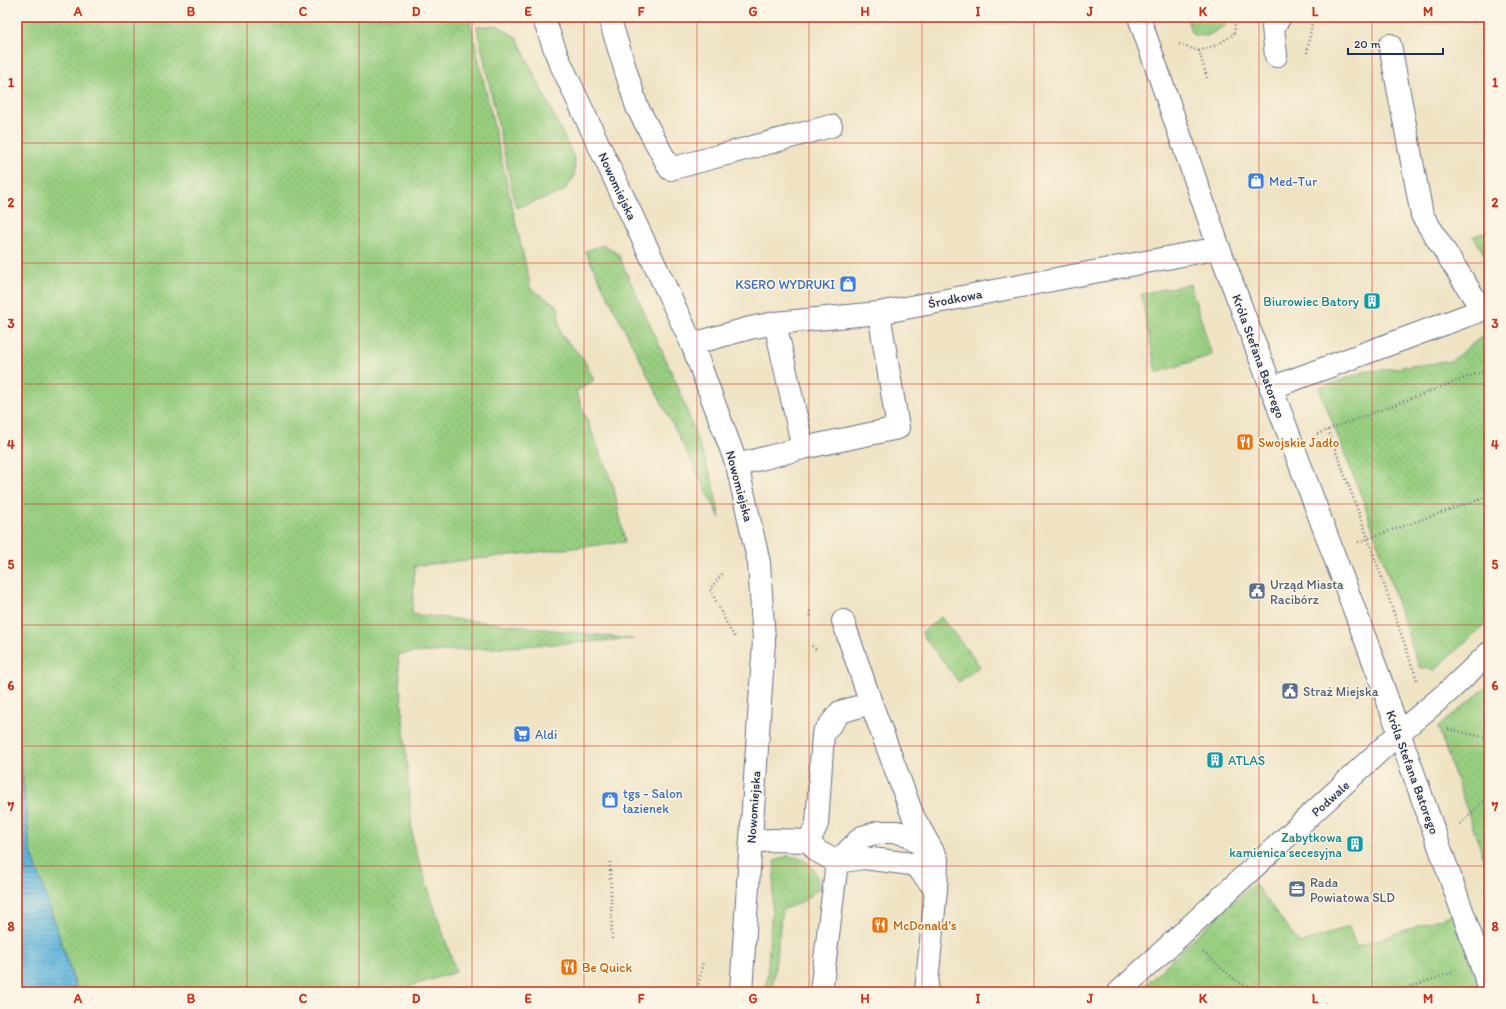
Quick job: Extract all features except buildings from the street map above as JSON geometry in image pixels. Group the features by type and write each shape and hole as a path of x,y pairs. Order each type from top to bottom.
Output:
{"street":[{"name":"Nowomiejska","path":"543,17 558,58 692,344 737,465 759,563 764,641 741,992"},
{"path":"609,17 636,107 670,169 831,126"},
{"name":"Króla Stefana Batorego","path":"1139,17 1219,248 1399,733 1489,987"},
{"path":"1273,20 1276,56"},
{"path":"1271,388 1482,310 1422,215 1390,45"},
{"name":"Środkowa","path":"692,344 750,328 775,323 879,313 1219,248"},
{"path":"737,465 803,448 898,428 879,313"},
{"path":"775,323 803,448"},
{"path":"843,621 913,816 937,859 936,890 926,992"},
{"name":"Podwale","path":"1119,992 1399,733 1450,690 1489,653"},
{"path":"809,841 817,824 823,734 840,712 871,702"},
{"path":"821,992 837,862 862,837 879,832 896,832 908,835 937,859"},
{"path":"751,842 772,840 809,841 817,851 837,862 864,858 911,864 918,868 936,890"}],"path":[{"path":"1207,78 1199,51 1217,45 1234,34 1236,17"},
{"path":"1307,53 1314,17"},
{"path":"1424,678 1417,680 1368,538 1328,430 1489,369"},
{"path":"1368,538 1489,496"},
{"path":"722,574 710,589 730,630 738,640"},
{"path":"810,611 811,617"},
{"path":"812,646 817,650"},
{"path":"1443,728 1489,738"},
{"path":"1460,824 1489,795"},
{"path":"610,862 612,940"},
{"path":"1183,932 1208,957 1238,982 1264,992"},
{"path":"697,992 703,961"},
{"path":"1394,992 1430,980"}],"green space":[{"path":"17,17 469,17 531,289 558,306 560,333 584,360 594,380 576,392 614,488 625,542 415,566 412,614 633,639 398,654 413,843 456,972 391,992 78,992 30,848 17,725"},
{"path":"1186,17 1227,17 1225,26 1207,36 1193,35"},
{"path":"497,25 517,38 575,160 574,177 563,192 516,208 477,27"},
{"path":"1489,232 1489,262 1473,236"},
{"path":"603,245 618,254 679,389 712,480 720,518 585,251"},
{"path":"1190,284 1212,355 1156,373 1141,294"},
{"path":"1489,331 1489,620 1435,670 1419,667 1364,503 1319,388 1363,372 1451,361"},
{"path":"941,617 980,666 959,682 921,633"},
{"path":"1489,685 1489,873 1438,727"},
{"path":"787,856 801,859 811,865 817,875 818,889 802,902 782,910 772,992 766,992 775,861"},
{"path":"1254,883 1300,944 1349,926 1356,947 1454,914 1481,990 1476,992 1153,992 1146,985 1195,937"}],"water":[{"path":"17,725 30,848 77,992 17,992"}],"place":[{"name":"Med-Tur","path":"1256,181"},
{"name":"KSERO WYDRUKI","path":"848,284"},
{"name":"Biurowiec Batory","path":"1372,301"},
{"name":"Swojskie Jadło","path":"1245,442"},
{"name":"Urząd Miasta Racibórz","path":"1257,591"},
{"name":"Straż Miejska","path":"1290,691"},
{"name":"Aldi","path":"522,734"},
{"name":"ATLAS","path":"1215,760"},
{"name":"tgs - Salon łazienek","path":"610,800"},
{"name":"Zabytkowa kamienica secesyjna","path":"1355,844"},
{"name":"Rada Powiatowa SLD","path":"1297,889"},
{"name":"McDonald's","path":"880,925"},
{"name":"Be Quick","path":"569,967"}]}
